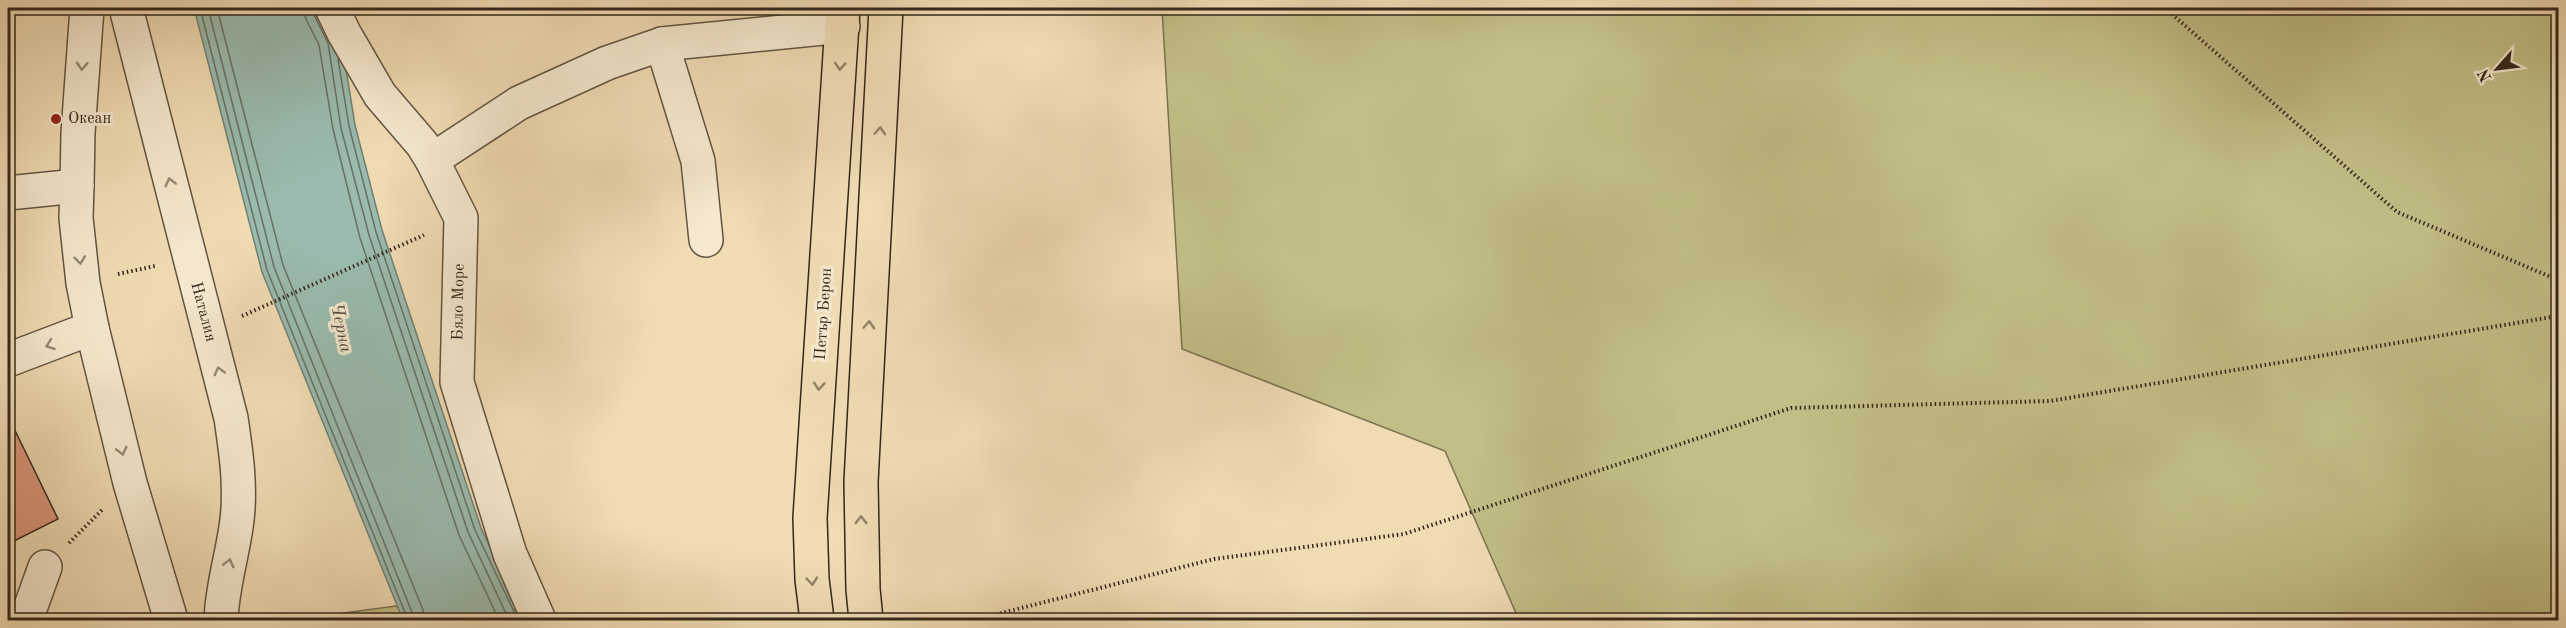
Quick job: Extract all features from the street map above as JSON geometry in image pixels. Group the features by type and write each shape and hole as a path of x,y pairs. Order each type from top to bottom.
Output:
{"main road":[{"path":"866,621 862,589 861,482 886,8"},
{"name":"Петър Берон","path":"817,621 812,579 810,518 843,17"}],"street":[{"path":"87,8 76,186 79,252 92,328 130,483 171,621"},
{"name":"Наталия","path":"126,8 234,438 239,492 237,521 223,591 221,621"},
{"name":"Бяло Море","path":"332,8 380,95 422,144 432,160 461,218 457,382 510,554 539,621"},
{"path":"432,160 519,103 607,63 662,44 843,17"},
{"path":"662,44 698,161 706,240"},
{"path":"8,193 76,186"},
{"path":"8,360 92,328"},
{"path":"26,621 45,567"}],"path":[{"path":"2165,8 2397,212 2559,280"},
{"path":"236,318 432,231"},
{"path":"974,621 1214,559 1404,534 1791,408 2050,401 2559,316"},
{"path":"45,567 130,483"}],"shaded area":[{"path":"1162,8 2558,8 2558,620 1519,620 1445,451 1182,349"},
{"path":"396,606 422,620 291,620"}],"water":[{"name":"Черна","path":"194,8 325,8 341,38 355,125 382,230 481,528 524,620 403,620 262,272"}],"building":[{"path":"8,416 58,519 8,544"}],"place":[{"name":"Океан","path":"56,119"}]}
